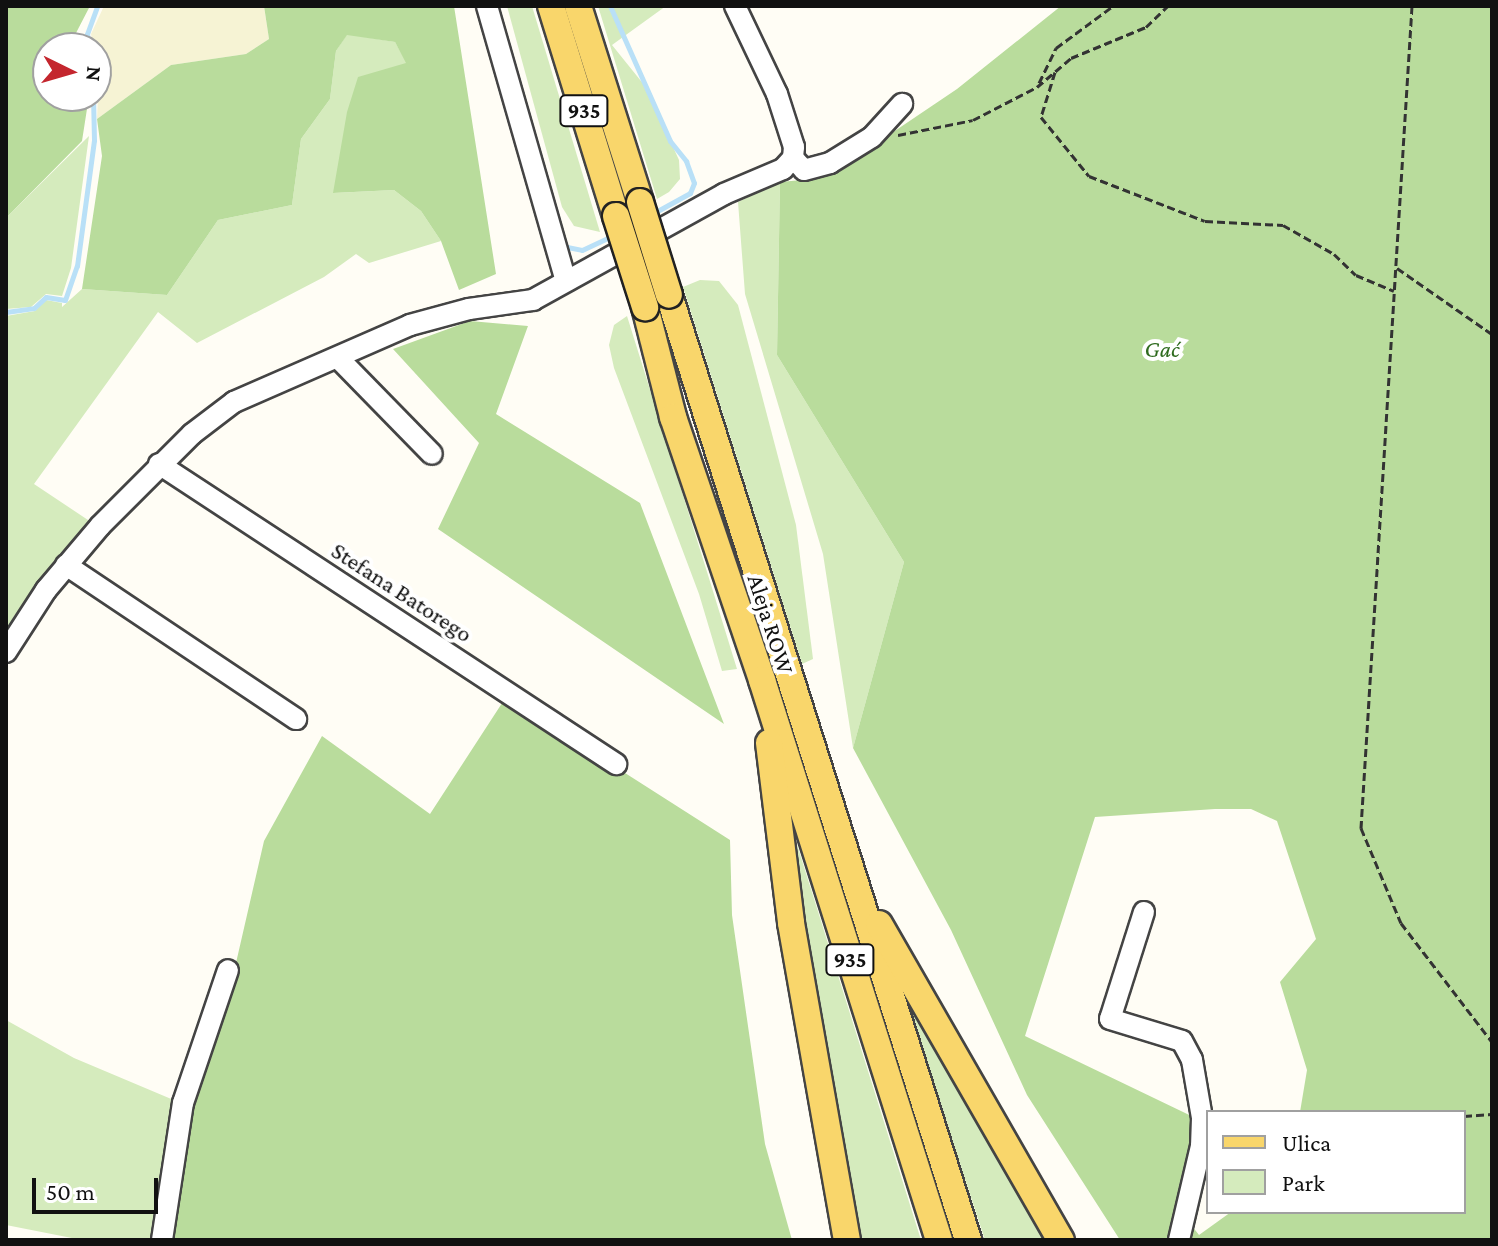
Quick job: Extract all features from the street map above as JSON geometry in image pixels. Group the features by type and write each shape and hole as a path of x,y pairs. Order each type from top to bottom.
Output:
{"main road":[{"name":"Aleja ROW","path":"551,6 616,216 657,301 855,883 968,1240"},
{"name":"Aleja ROW","path":"578,6 640,202 673,417 762,680 939,1240"},
{"path":"762,680 791,923 847,1240"},
{"path":"855,883 1061,1240"}],"street":[{"path":"487,6 566,281"},
{"path":"6,652 66,565 159,464 234,402 410,325 469,309 533,300 724,194 783,169 793,158 794,147 777,94 735,6"},
{"path":"793,158 804,170 830,163 872,137 902,104"},
{"path":"338,358 432,454"},
{"name":"Stefana Batorego","path":"159,464 616,764"},
{"path":"66,565 296,719"},
{"path":"1144,912 1110,1019 1182,1041 1192,1060 1202,1118 1201,1146 1179,1240"},
{"path":"162,1240 183,1103 228,970"}],"path":[{"path":"1037,87 1056,48 1113,6"},
{"path":"872,137 883,138 973,120 1037,87 1071,58 1146,27 1168,6"},
{"path":"1412,6 1361,828 1401,923 1492,1042"},
{"path":"1055,72 1041,117 1089,176 1205,221 1283,225 1334,254 1356,275 1396,292"},
{"path":"1397,268 1492,334"},
{"path":"1466,1116 1492,1114"}],"shaded area":[{"path":"104,6 264,6 269,39 246,54 171,65 112,108 112,32 92,32"}],"green space":[{"path":"6,6 90,6 77,32 32,32 32,112 87,112 82,141 6,218"},
{"path":"264,6 454,6 496,274 459,290 441,241 421,211 394,190 333,193 347,112 358,77 406,63 395,42 347,35 336,51 330,99 301,139 292,205 218,220 167,295 82,289 102,156 97,119 112,112 112,108 171,65 246,54 269,39"},
{"path":"507,6 532,6 600,232 574,226 562,207"},
{"path":"598,6 666,6 612,45 645,86 679,160 680,179 669,192 657,199"},
{"name":"Gać","path":"1061,6 1492,6 1492,1240 1120,1240 1027,1095 951,930 853,748 904,562 777,355 780,182 813,179 871,147 957,89","holes":["1251,809 1277,821 1316,939 1280,982 1307,1070 1300,1110 1466,1110 1466,1214 1228,1214 1199,1235 1192,1226 1206,1123 1025,1036 1095,817"]},
{"path":"347,34 395,42 407,63 334,193 394,190 421,211 441,241 369,263 356,254 324,277 197,343 158,312 34,484 94,524 14,616 6,635 6,316 35,311 46,300 62,303 62,307 82,289 167,295 218,220 292,205 301,139 330,99 336,51"},
{"path":"89,136 71,268 62,296 46,294 31,307 6,309 6,218"},
{"path":"780,182 777,355 904,562 853,748 823,554 745,294 738,202"},
{"path":"700,280 719,281 738,305 796,525 813,659 802,664 683,287"},
{"path":"627,316 737,669 722,671 699,594 614,368 609,345 614,325"},
{"path":"470,321 528,326 496,414 640,503 724,724 438,529 479,443 393,349"},
{"path":"506,697 730,840 732,915 765,1144 792,1240 169,1240 194,1106 233,976 264,841 322,736 430,814"},
{"path":"779,787 921,1240 857,1240"},
{"path":"899,978 1051,1240 985,1240"},
{"path":"6,1020 74,1058 176,1101 150,1240 82,1240 6,1225"}],"waterway":[{"path":"88,32 97,6"},
{"path":"610,6 670,141 686,161 694,183 690,193 652,214"},
{"path":"6,312 34,308 46,297 65,300 77,266 94,140 93,112"},
{"path":"567,247 582,250 612,236"}]}
